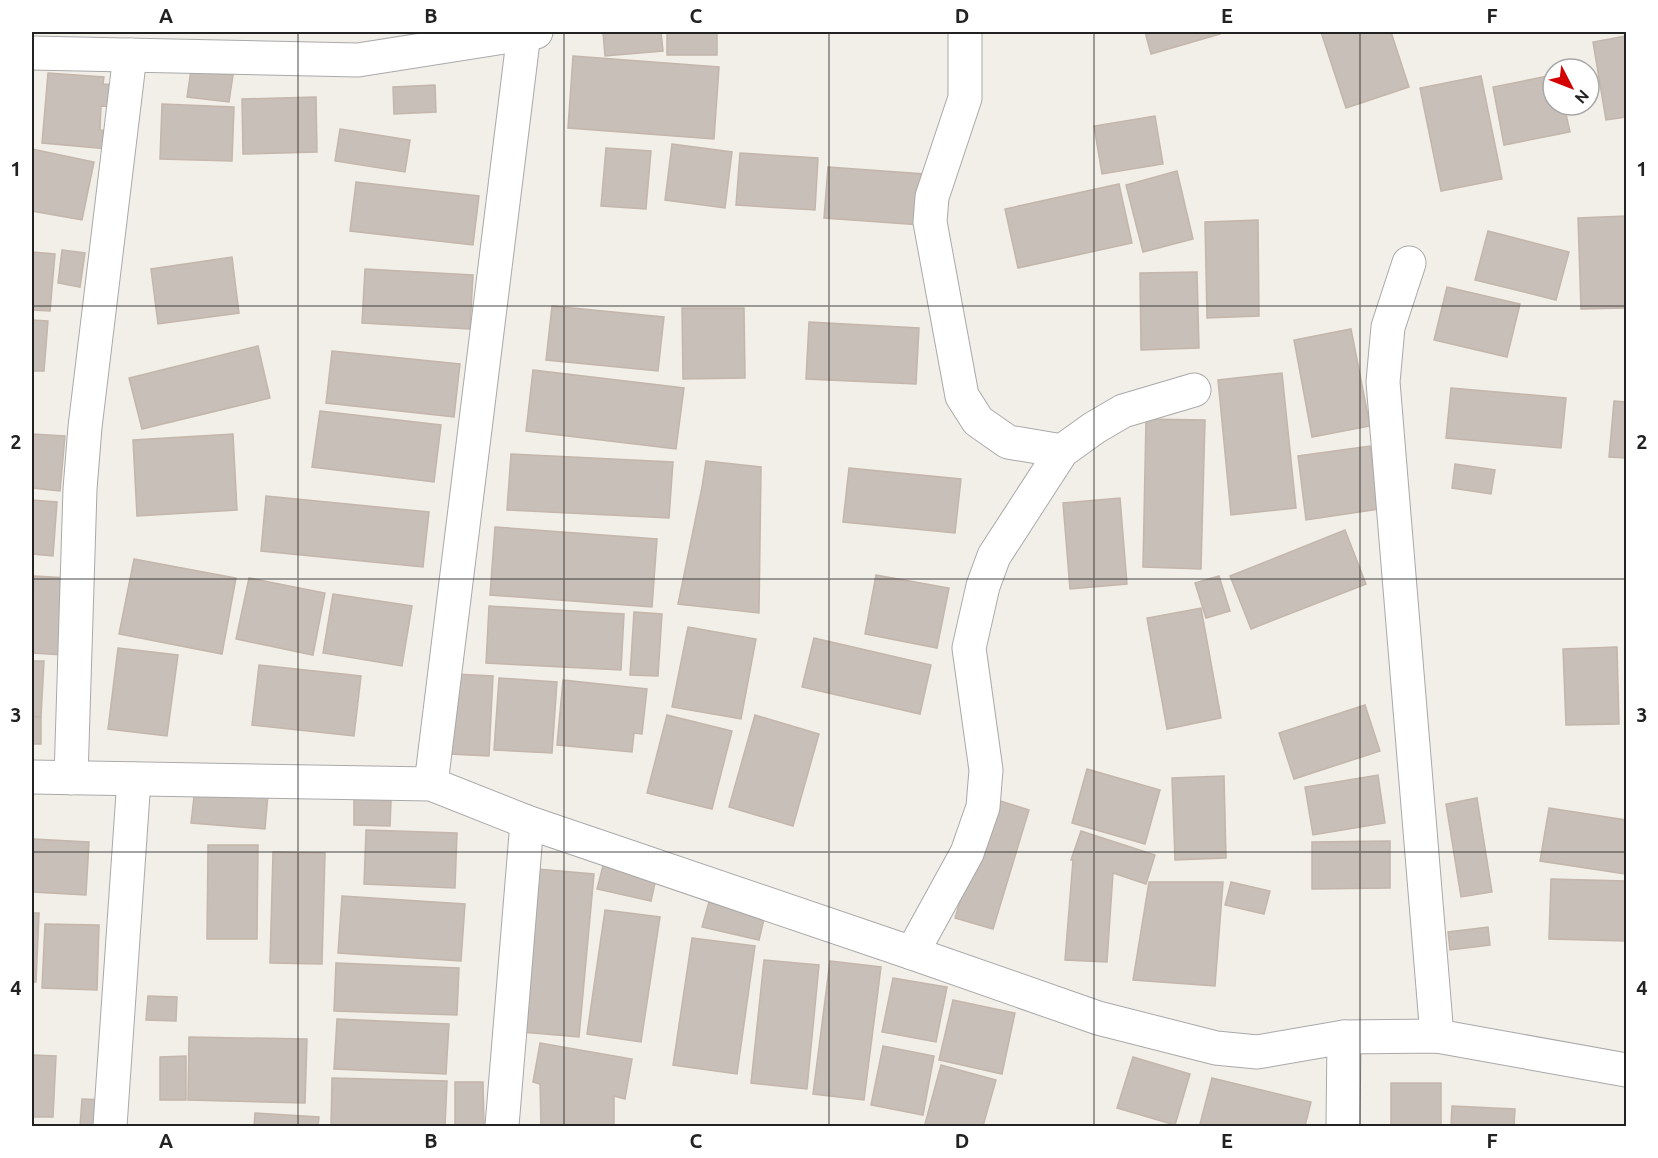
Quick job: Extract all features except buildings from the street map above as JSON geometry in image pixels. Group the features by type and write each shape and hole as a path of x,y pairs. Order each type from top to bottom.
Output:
{"street":[{"path":"32,53 358,60 530,32 431,784"},
{"path":"965,32 964,98 932,197 930,222 962,396 978,421 1008,442 1062,452"},
{"path":"71,778 80,489 85,427 130,55"},
{"path":"1409,263 1388,327 1383,382 1437,1036"},
{"path":"912,952 967,853 983,807 986,770 969,648 983,586 994,556 1062,452 1094,428 1123,411 1194,390"},
{"path":"32,777 431,784 527,822 912,952 1098,1018 1216,1048 1257,1052 1344,1036 1437,1036 1626,1070"},
{"path":"110,1126 134,778"},
{"path":"502,1126 527,822"},
{"path":"1343,1126 1344,1036"}]}
